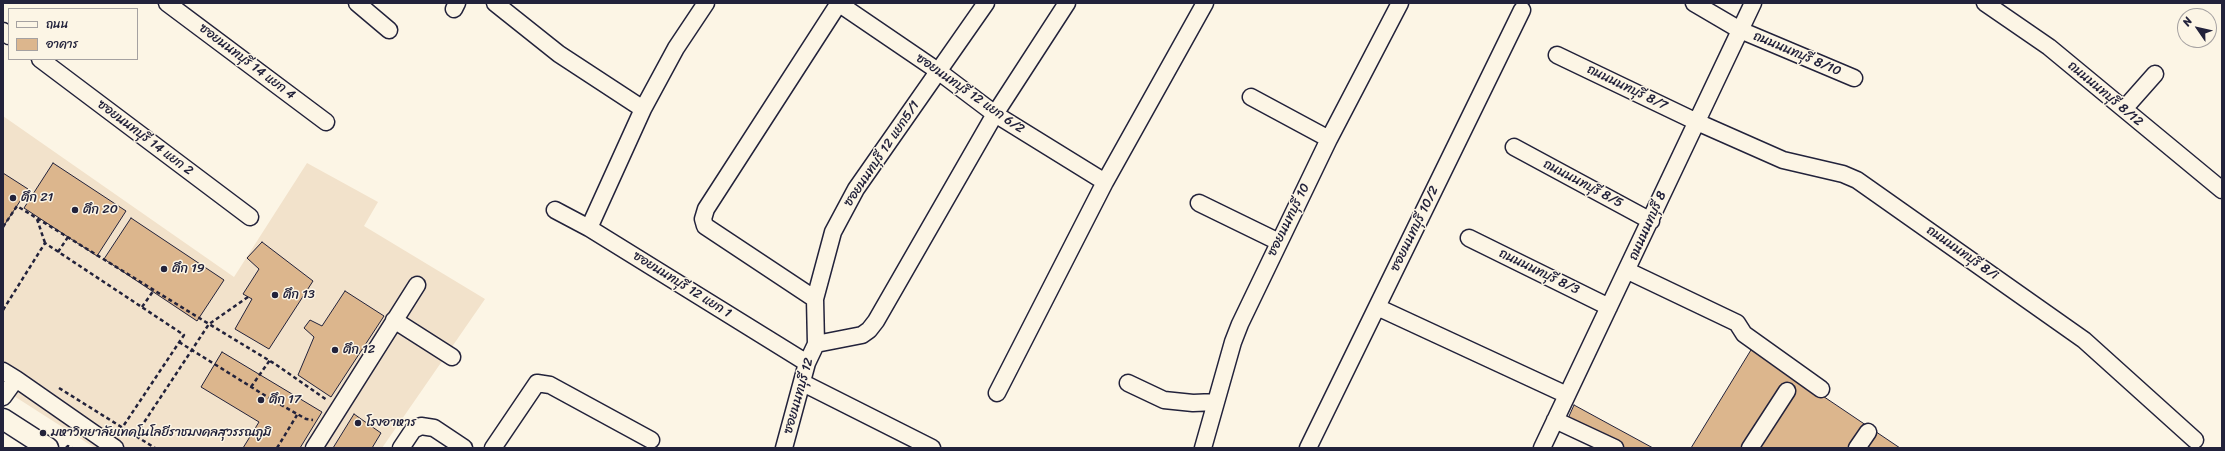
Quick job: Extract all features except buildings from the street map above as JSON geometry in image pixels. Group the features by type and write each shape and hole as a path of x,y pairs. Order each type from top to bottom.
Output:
{"main road":[{"path":"3,419 48,448"}],"street":[{"name":"ซอยนนทบุรี 14 แยก 4","path":"167,3 326,122"},
{"path":"357,3 389,30"},
{"path":"494,3 559,54 643,109"},
{"path":"589,228 643,109 676,48 706,3"},
{"path":"815,299 705,226 703,219 706,209 838,3"},
{"name":"ซอยนนทบุรี 12 แยก 6/2","path":"838,3 938,71 995,114 1105,182"},
{"name":"ซอยนนทบุรี 12 แยก5/1","path":"816,344 815,299 833,232 856,189 986,3"},
{"path":"816,344 862,335 870,330 995,114 1067,3"},
{"path":"997,393 1105,182 1205,3"},
{"name":"ซอยนนทบุรี 10","path":"1203,448 1233,342 1279,242 1329,140 1400,3"},
{"name":"ถนนนนทบุรี 8/10","path":"1694,3 1740,30 1854,78"},
{"name":"ถนนนนทบุรี 8","path":"1542,448 1754,3"},
{"name":"ถนนนนทบุรี 8/12","path":"1985,3 2049,47 2222,190"},
{"name":"ซอยนนทบุรี 10/2","path":"1308,448 1522,10"},
{"name":"ถนนนนทบุรี 8/7","path":"1557,55 1697,122"},
{"name":"ซอยนนทบุรี 14 แยก 2","path":"41,60 250,218"},
{"path":"2124,109 2155,74"},
{"path":"1251,97 1329,140"},
{"name":"ถนนนนทบุรี 8/i","path":"1697,122 1783,160 1843,174 1857,180 2084,340 2195,440"},
{"name":"ถนนนนทบุรี 8/5","path":"1514,147 1651,221"},
{"path":"1199,203 1279,242"},
{"name":"ซอยนนทบุรี 12 แยก 1","path":"555,210 589,228 807,363"},
{"name":"ถนนนนทบุรี 8/3","path":"1469,238 1609,307"},
{"path":"1628,270 1737,323 1744,334 1820,389"},
{"path":"314,448 416,285"},
{"path":"1377,307 1567,395"},
{"path":"394,320 452,357"},
{"name":"ซอยนนทบุรี 12","path":"784,448 803,383 807,363 816,344"},
{"path":"3,397 9,375 115,448"},
{"path":"493,448 537,383 550,385 651,440"},
{"path":"803,383 932,448"},
{"path":"1128,383 1164,400 1194,403 1216,402"},
{"path":"1750,448 1786,391"},
{"path":"1555,420 1615,448"},
{"path":"401,448 413,430 421,426 434,428 464,448"},
{"path":"1857,448 1868,432"}],"path":[{"path":"3,227 17,206 270,360 339,408"},
{"path":"37,219 45,243 184,335 122,428"},
{"path":"58,252 68,237"},
{"path":"3,310 45,243"},
{"path":"142,307 154,290"},
{"path":"135,436 209,324 248,297"},
{"path":"179,342 306,419 317,420"},
{"path":"251,387 270,360"},
{"path":"57,386 155,448"},
{"path":"276,448 298,414"},
{"path":"68,446 72,448"}],"shaded area":[{"path":"3,116 234,277 307,163 378,202 364,226 485,299 382,448 95,448 3,389"}],"place":[{"name":"ตึก 21","path":"13,198"},
{"name":"ตึก 20","path":"75,210"},
{"name":"ตึก 19","path":"164,269"},
{"name":"ตึก 13","path":"275,295"},
{"name":"ตึก 12","path":"335,350"},
{"name":"ตึก 17","path":"261,400"},
{"name":"โรงอาหาร","path":"358,423"},
{"name":"มหาวิทยาลัยเทคโนโลยีราชมงคลสุวรรณภูมิ","path":"43,433"}]}
